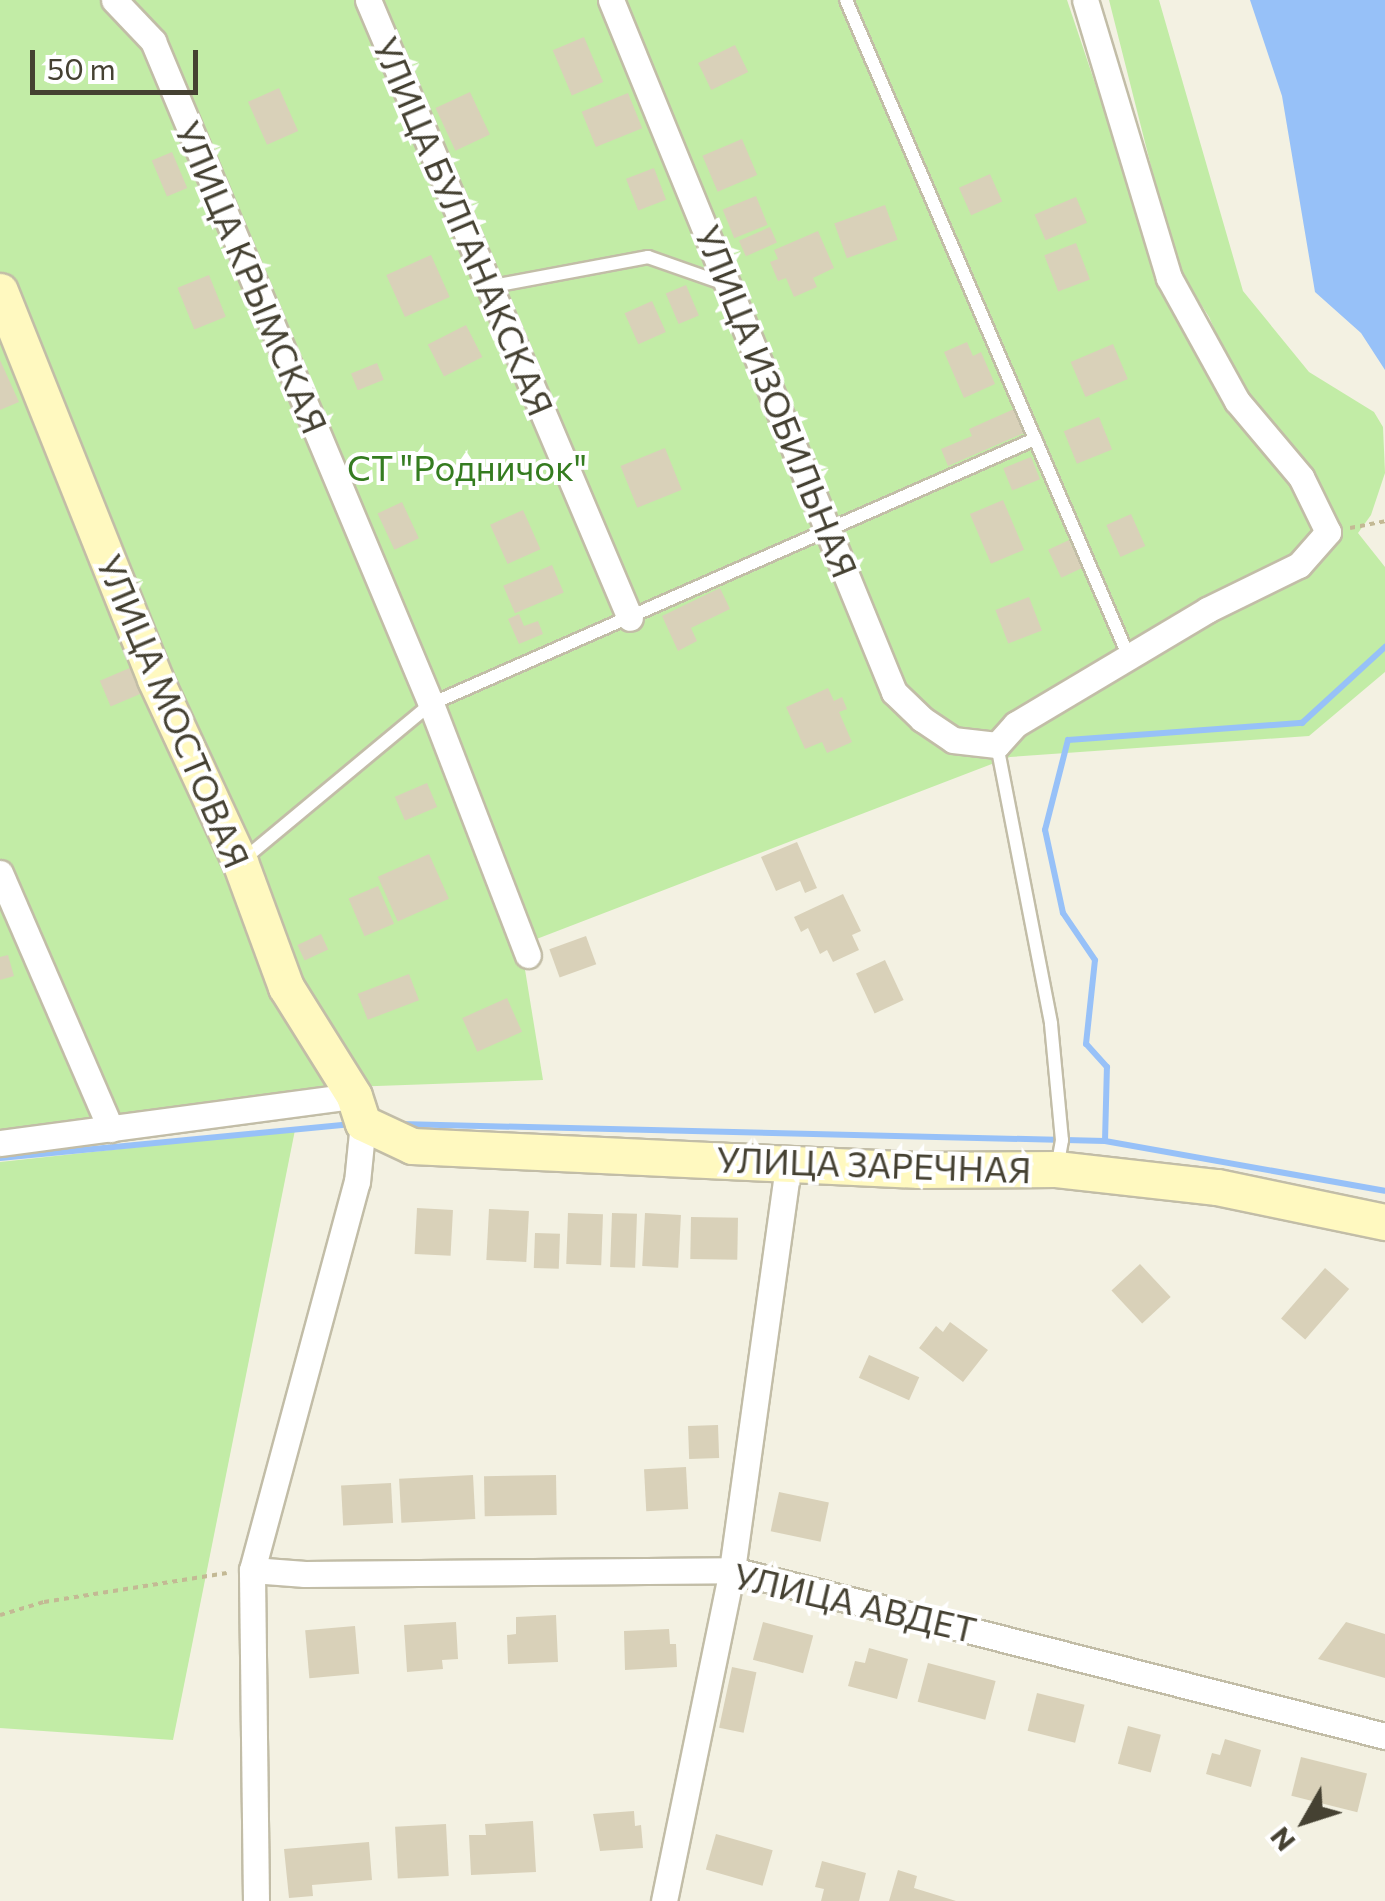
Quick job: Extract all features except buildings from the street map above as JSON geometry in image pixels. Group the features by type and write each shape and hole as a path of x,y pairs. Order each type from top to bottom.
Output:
{"street":[{"name":"УЛИЦА КРЫМСКАЯ","path":"114,0 154,41 431,704 528,955"},
{"name":"УЛИЦА БУЛГАНАКСКАЯ","path":"368,0 630,618"},
{"name":"УЛИЦА ИЗОБИЛЬНАЯ","path":"612,0 894,692 952,740 997,744"},
{"path":"997,744 1016,724 1207,610 1299,565 1328,532 1301,477 1237,401 1169,278 1085,0"},
{"name":"УЛИЦА МОСТОВАЯ","path":"0,290 155,679 240,862 286,986 359,1110"},
{"path":"0,873 111,1129"},
{"path":"0,1143 111,1129 359,1110 357,1182 252,1570 256,1901"},
{"name":"УЛИЦА ЗАРЕЧНАЯ","path":"359,1110 412,1146 611,1152 788,1164 1056,1169 1217,1187 1385,1222"},
{"path":"664,1901 732,1570 788,1164"},
{"name":"УЛИЦА АВДЕТ","path":"252,1570 305,1574 732,1570 1385,1736"}],"lane":[{"path":"846,0 1130,657"},
{"path":"488,287 648,258 732,287"},
{"path":"240,862 431,704 1035,439"},
{"path":"997,744 1051,1024 1062,1140 1056,1169"}],"path":[{"path":"1328,532 1385,521"},
{"path":"0,1615 44,1602 252,1570"}],"green space":[{"name":"СТ \"Родничок\"","path":"0,0 1067,0 1169,303 1242,392 1209,317 1176,265 1109,0 1159,0 1243,291 1309,372 1374,412 1383,427 1385,473 1371,515 1358,533 1385,567 1385,672 1309,736 1010,757 521,945 543,1080 349,1087 0,1131"},
{"path":"295,1130 173,1740 0,1728 0,1162"}],"water":[{"path":"1250,0 1385,0 1385,370 1361,333 1315,292 1282,96"}],"waterway":[{"path":"1105,1141 1107,1067 1086,1044 1095,960 1063,913 1045,830 1068,740 1302,723 1385,647"},
{"path":"0,1158 352,1124"},
{"path":"400,1124 1105,1141 1385,1191"}]}
